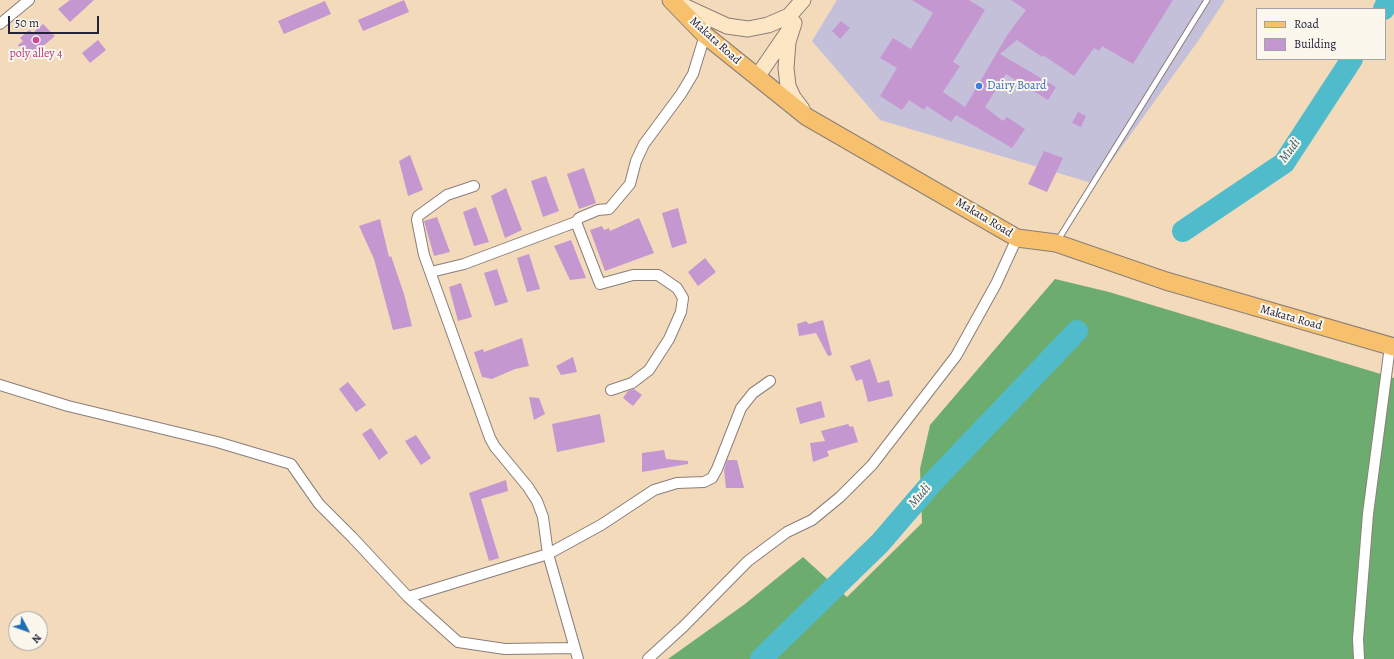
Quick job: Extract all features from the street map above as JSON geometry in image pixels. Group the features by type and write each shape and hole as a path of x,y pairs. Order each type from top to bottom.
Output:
{"main road":[{"path":"672,0 727,26 748,30 768,25 789,16 804,0"},
{"name":"Makata Road","path":"672,0 705,34 807,116 1017,238 1056,243 1166,282 1392,346"},
{"path":"804,0 788,42 786,63 788,86 793,97 807,116"},
{"path":"757,77 794,23"}],"street":[{"path":"0,24 29,0"},
{"path":"430,272 464,264 576,222 579,218 598,210 609,209 630,184 636,161 644,144 681,94 693,74 705,34"},
{"path":"474,186 447,195 418,216 417,220 424,255 490,438 537,501 543,517 548,554 573,648 578,659"},
{"path":"576,222 592,260 600,284 633,275 658,275 677,288 683,298 681,312 669,339 652,366 632,383 611,390"},
{"path":"648,659 684,626 748,561 787,532 812,520 840,497 872,465 956,356 996,284 1017,238"},
{"path":"1359,659 1358,639 1368,514 1392,346"},
{"path":"408,597 548,554 606,522 654,490 677,483 704,482 712,478 718,469 741,408 753,393 770,381"},
{"path":"0,385 68,406 217,442 291,464 319,504 408,597 458,642 505,649 573,648"}],"lane":[{"path":"1056,243 1207,0"}],"shaded area":[{"path":"837,0 1225,0 1198,41 1095,184 880,120 812,41"}],"green space":[{"path":"1055,279 1109,292 1394,378 1394,659 668,659 745,604 803,557 847,597 922,523 920,469 930,425"}],"building":[{"path":"70,0 94,0 70,22 58,9"},
{"path":"404,0 409,12 363,31 358,20"},
{"path":"912,0 969,0 985,10 953,62 960,66 943,92 965,107 1008,34 1026,10 1011,0 1173,0 1133,64 1102,46 1099,51 1094,48 1074,76 1043,55 1042,57 1017,40 1000,54 1056,87 1048,100 1006,74 985,107 1003,121 1007,117 1025,129 1012,148 956,115 951,122 927,106 924,110 909,100 902,110 880,96 897,68 880,58 893,38 911,49 933,13"},
{"path":"325,1 331,14 284,34 278,21"},
{"path":"841,21 850,28 840,39 832,31"},
{"name":"poly alley 4","path":"43,24 55,36 29,58 18,45 23,41 20,38 29,30 33,33"},
{"path":"98,40 106,50 90,63 82,53"},
{"path":"1078,112 1086,116 1081,127 1072,123"},
{"path":"1044,151 1063,158 1047,192 1028,184"},
{"path":"410,155 423,190 408,196 399,161"},
{"path":"584,168 596,203 579,209 567,174"},
{"path":"546,176 559,211 543,217 531,181"},
{"path":"506,188 522,230 505,238 491,196"},
{"path":"476,207 489,242 474,246 463,212"},
{"path":"678,208 687,243 672,248 662,213"},
{"path":"437,217 450,252 434,256 424,221"},
{"path":"639,218 654,253 605,271 590,230 602,226 604,230 609,228 610,231"},
{"path":"380,219 389,257 391,256 404,294 412,326 393,330 374,259 359,226"},
{"path":"571,240 586,278 570,280 554,246"},
{"path":"529,254 540,289 527,292 517,258"},
{"path":"705,258 716,272 698,286 688,272"},
{"path":"497,269 508,302 495,306 484,273"},
{"path":"461,283 472,317 458,321 449,287"},
{"path":"823,320 832,355 828,356 816,333 799,336 797,324 806,321 809,324"},
{"path":"522,338 529,366 515,369 492,379 482,377 474,352 483,349 484,352"},
{"path":"573,357 577,372 561,375 556,366"},
{"path":"870,359 878,383 889,380 893,396 868,402 862,379 856,381 850,366"},
{"path":"348,382 366,405 356,412 339,389"},
{"path":"634,389 642,395 633,406 623,398 628,391"},
{"path":"529,397 539,398 545,414 534,420"},
{"path":"821,401 825,417 800,424 796,408"},
{"path":"600,414 605,442 557,452 552,424"},
{"path":"848,424 850,427 853,426 858,442 827,451 829,456 813,462 810,443 825,441 821,431"},
{"path":"371,428 388,453 379,460 362,434"},
{"path":"416,435 431,458 421,465 405,441"},
{"path":"664,450 666,459 688,461 688,464 642,472 642,453"},
{"path":"727,460 737,460 744,488 726,488 724,470"},
{"path":"506,480 508,491 481,499 499,558 489,561 469,493"}],"waterway":[{"name":"Mudi","path":"1384,8 1388,0"},
{"name":"Mudi","path":"1183,231 1284,163 1351,60"},
{"name":"Mudi","path":"761,659 880,543 930,485 1077,331"}],"place":[{"name":"poly alley 4","path":"36,40"},
{"name":"Dairy Board","path":"979,86"}]}
